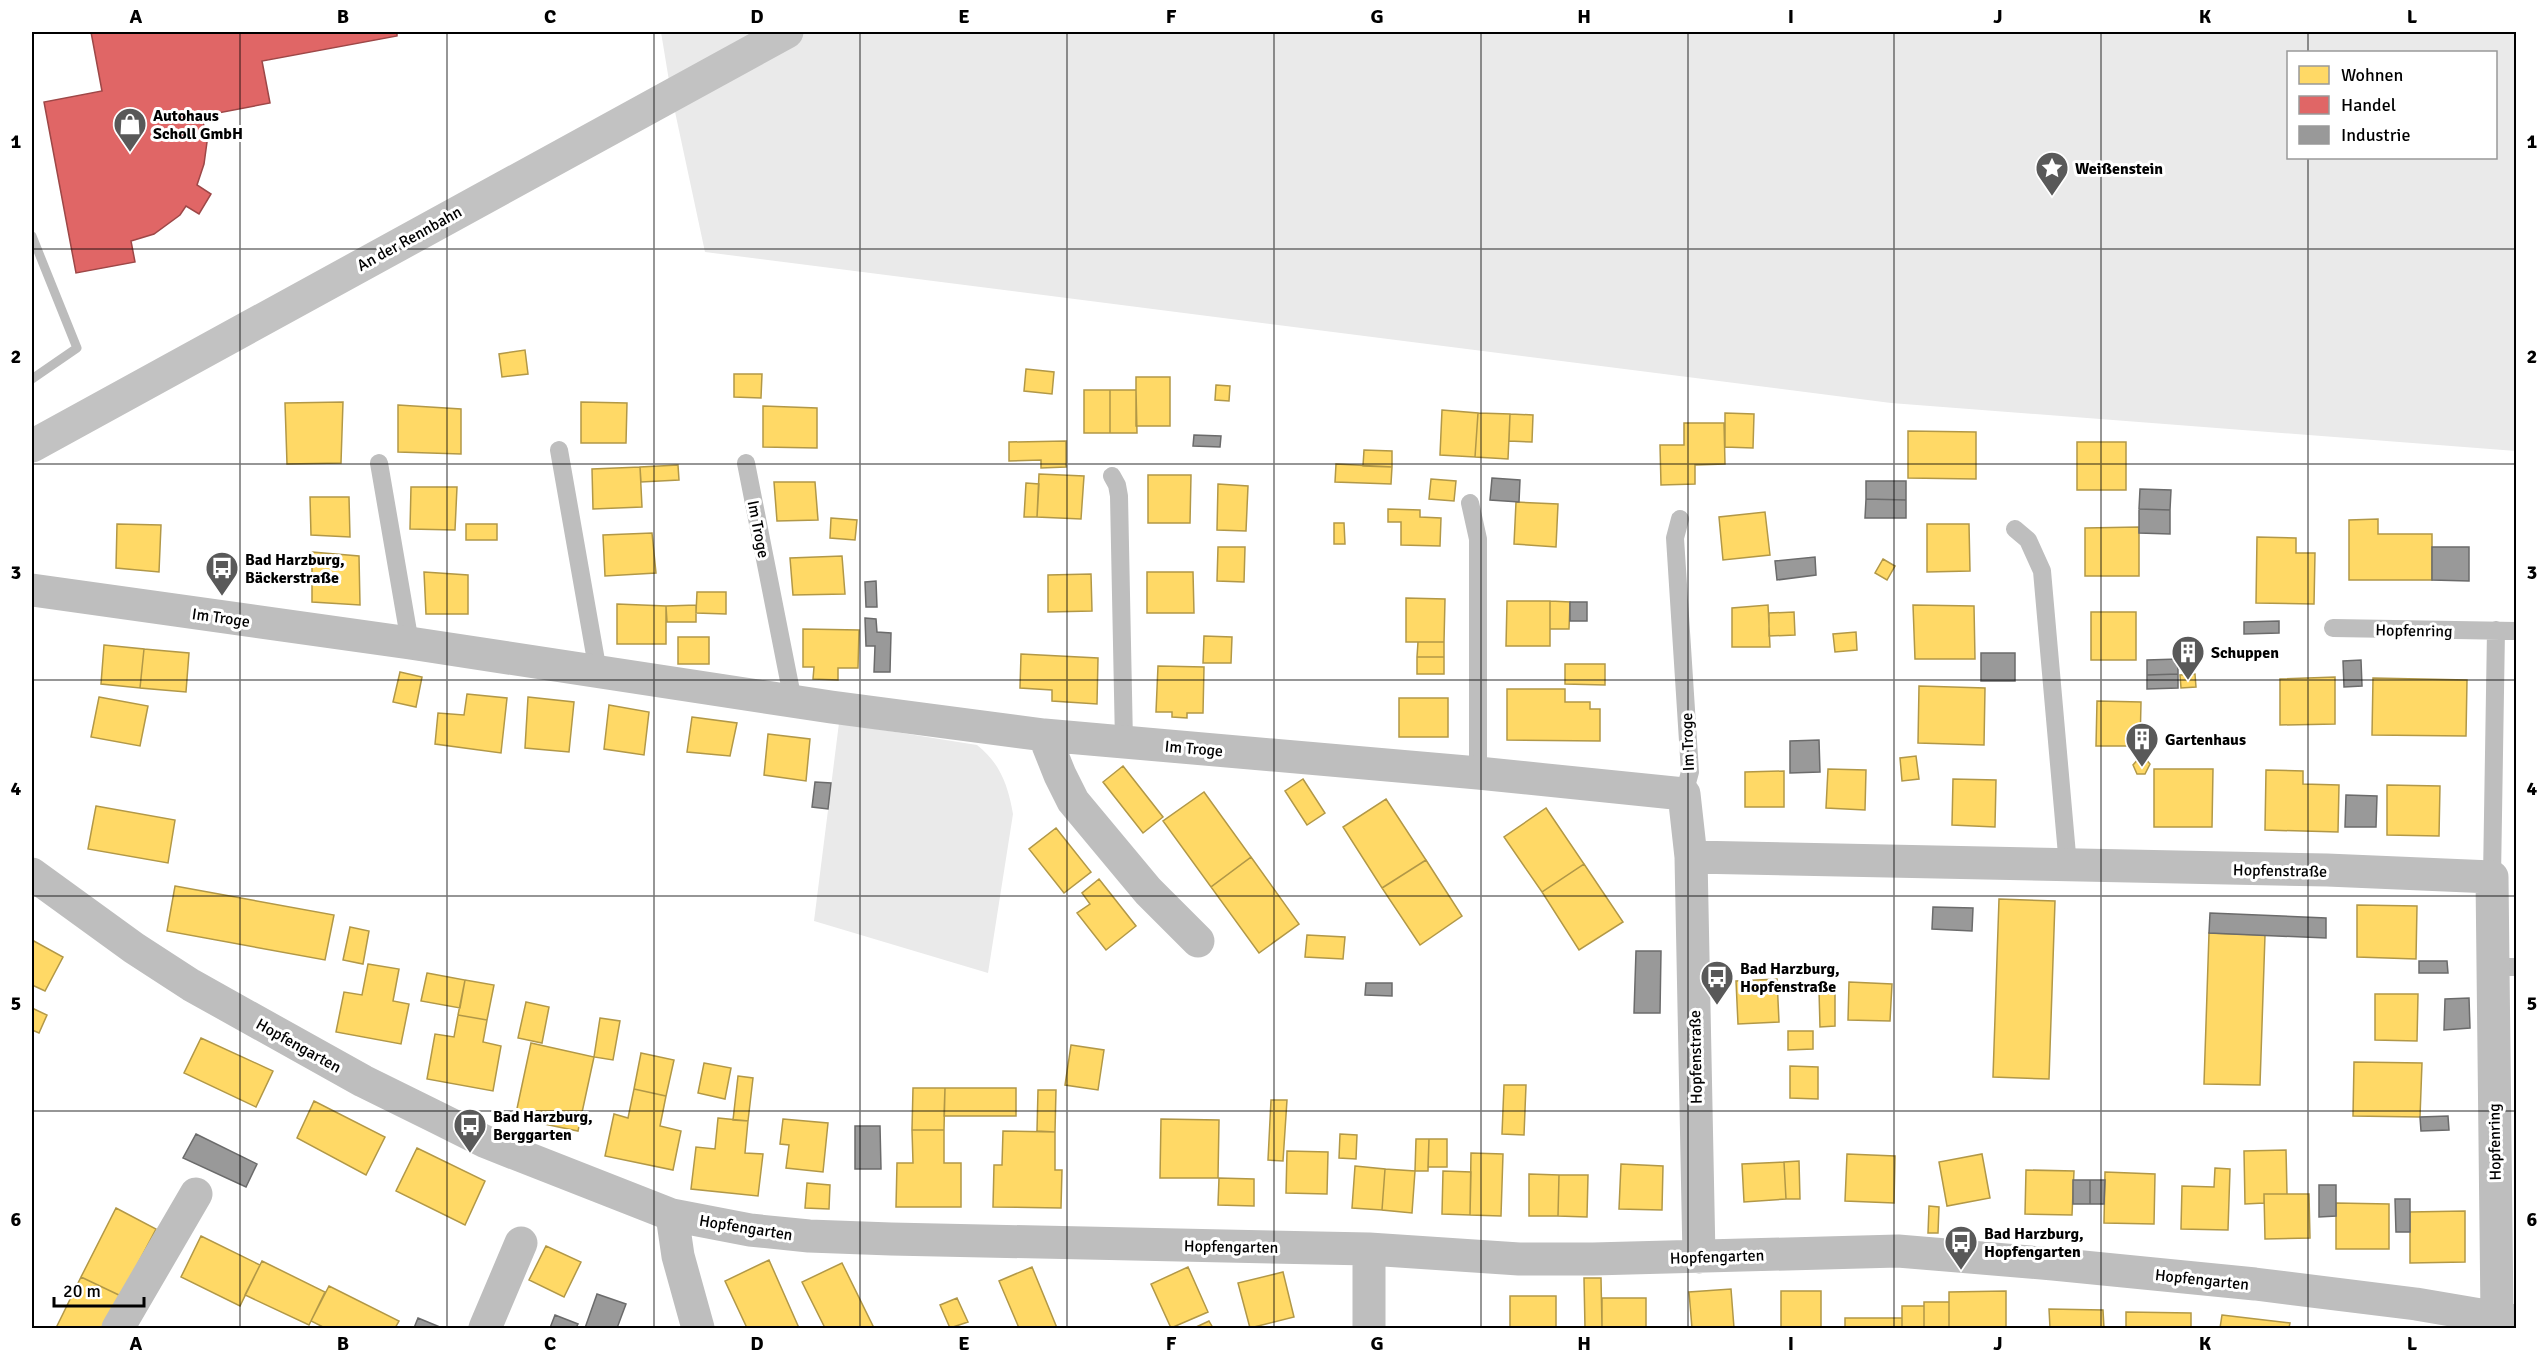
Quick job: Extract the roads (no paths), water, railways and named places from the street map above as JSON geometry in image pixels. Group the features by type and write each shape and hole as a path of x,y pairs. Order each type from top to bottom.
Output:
{"main road":[{"name":"An der Rennbahn","path":"32,446 786,32"}],"street":[{"name":"Im Troge","path":"32,590 793,701 1044,735 1478,773 1684,794"},
{"path":"1044,735 1059,775 1073,801 1148,891 1198,941"},
{"name":"Hopfenstraße","path":"1684,794 1691,857 1699,1257"},
{"name":"Hopfenstraße","path":"1691,857 2327,870 2492,877"},
{"name":"Hopfengarten","path":"32,874 134,948 191,985 363,1081 486,1142 672,1215 750,1230 809,1236 1369,1249 1519,1259 1898,1251 2255,1284 2507,1319"},
{"name":"Hopfenring","path":"2492,877 2505,967 2507,1319"},
{"path":"118,1329 196,1194"},
{"path":"672,1215 678,1256 698,1329"},
{"path":"485,1329 521,1243"},
{"path":"1369,1249 1369,1329"}],"lane":[{"path":"559,450 598,672"},
{"path":"379,463 410,644"},
{"name":"Im Troge","path":"746,463 793,701"},
{"path":"1112,476 1119,496 1124,742"},
{"path":"1470,502 1478,540 1478,773"},
{"name":"Im Troge","path":"1680,519 1675,538 1690,772 1684,794"},
{"path":"2015,529 2028,540 2042,571 2068,866"},
{"name":"Hopfenring","path":"2333,628 2517,631"},
{"name":"Hopfenring","path":"2492,877 2496,630"}],"waterway":[{"path":"32,236 77,348 32,379"}],"place":[{"name":"Autohaus Scholl GmbH","path":"130,153"},
{"name":"Weißenstein","path":"2052,197"},
{"name":"Bad Harzburg, Bäckerstraße","path":"222,597"},
{"name":"Schuppen","path":"2188,681"},
{"name":"Gartenhaus","path":"2142,768"},
{"name":"Bad Harzburg, Hopfenstraße","path":"1717,1006"},
{"name":"Bad Harzburg, Berggarten","path":"470,1154"},
{"name":"Bad Harzburg, Hopfengarten","path":"1961,1271"}]}
